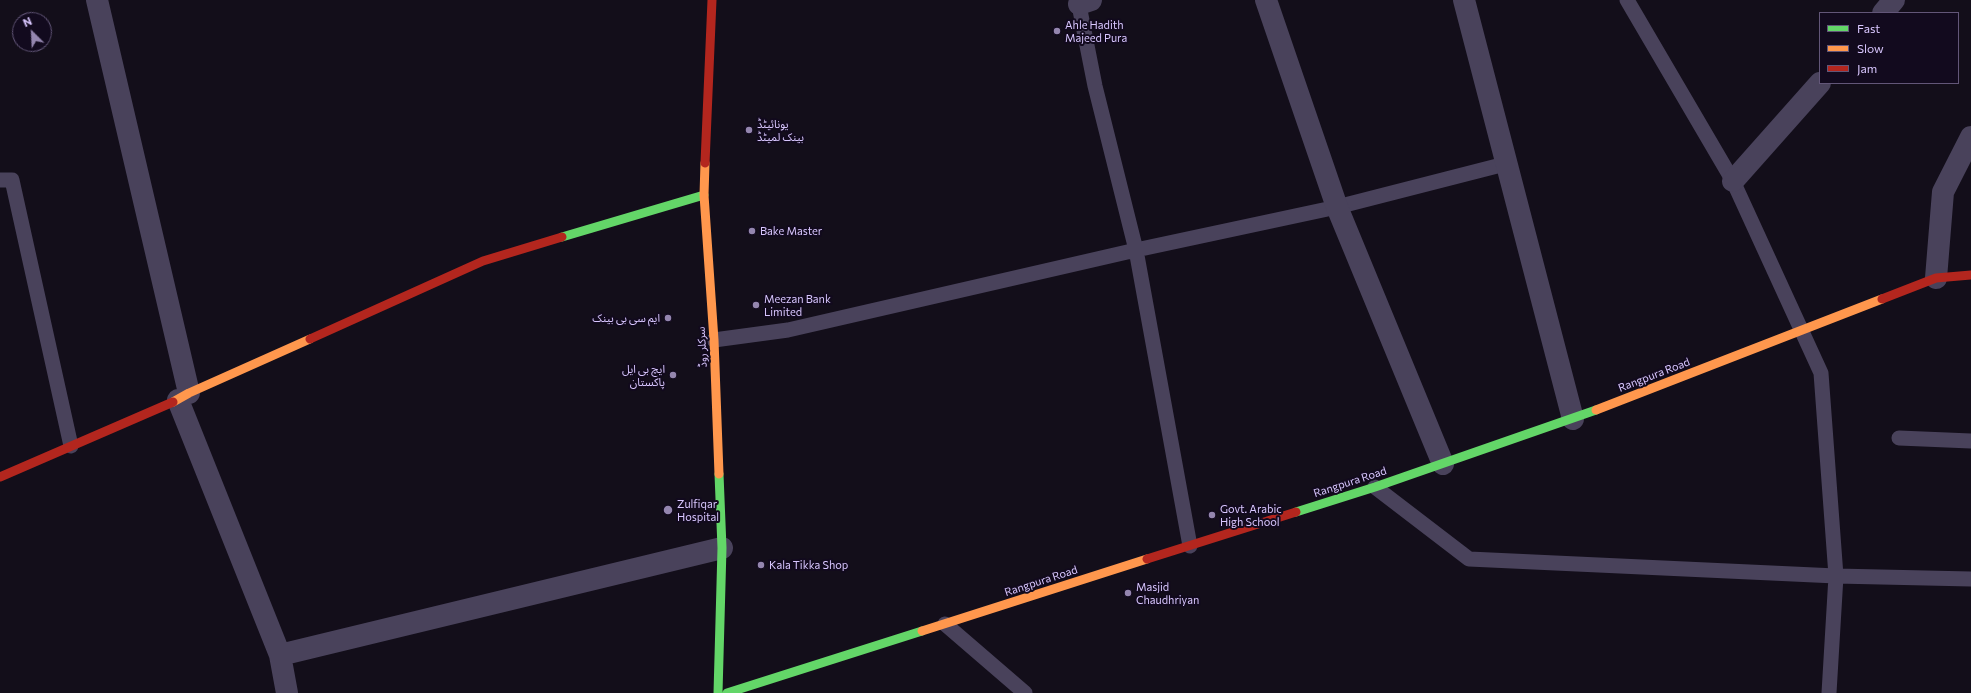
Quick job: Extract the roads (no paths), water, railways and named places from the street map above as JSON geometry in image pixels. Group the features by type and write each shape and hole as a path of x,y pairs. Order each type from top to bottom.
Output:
{"street":[{"path":"97,0 183,397 280,655 287,693"},
{"name":"سرکلر روڈ","path":"712,0 704,195 714,340 722,548 718,693"},
{"path":"1266,0 1337,207 1443,464"},
{"path":"1464,0 1505,164 1573,419"},
{"path":"1733,181 1819,84"},
{"path":"1936,278 1943,192 1971,138"},
{"path":"0,477 183,397 483,261 704,195"},
{"name":"Rangpura Road","path":"727,693 1375,487 1573,419 1936,278 1971,275"},
{"path":"280,655 722,548"}],"lane":[{"path":"1627,0 1733,181 1821,374 1836,576 1829,693"},
{"path":"1082,1 1095,86 1136,250 1190,546"},
{"path":"714,340 788,330 1136,250 1337,207 1505,164"},
{"path":"0,180 12,180 70,446"},
{"path":"1899,438 1971,441"},
{"path":"1375,487 1469,559 1836,576 1971,580"},
{"path":"945,624 1025,693"}],"place":[{"name":"Ahle Hadith Majeed Pura","path":"1057,31"},
{"name":"یونائیٹڈ بینک لمیٹڈ","path":"749,130"},
{"name":"Bake Master","path":"752,231"},
{"name":"Meezan Bank Limited","path":"756,305"},
{"name":"ایم سی بی بینک","path":"668,318"},
{"name":"ایچ بی ایل پاکستان","path":"673,375"},
{"name":"Zulfiqar Hospital","path":"668,510"},
{"name":"Govt. Arabic High School","path":"1212,515"},
{"name":"Kala Tikka Shop","path":"761,565"},
{"name":"Masjid Chaudhriyan","path":"1128,593"}]}
